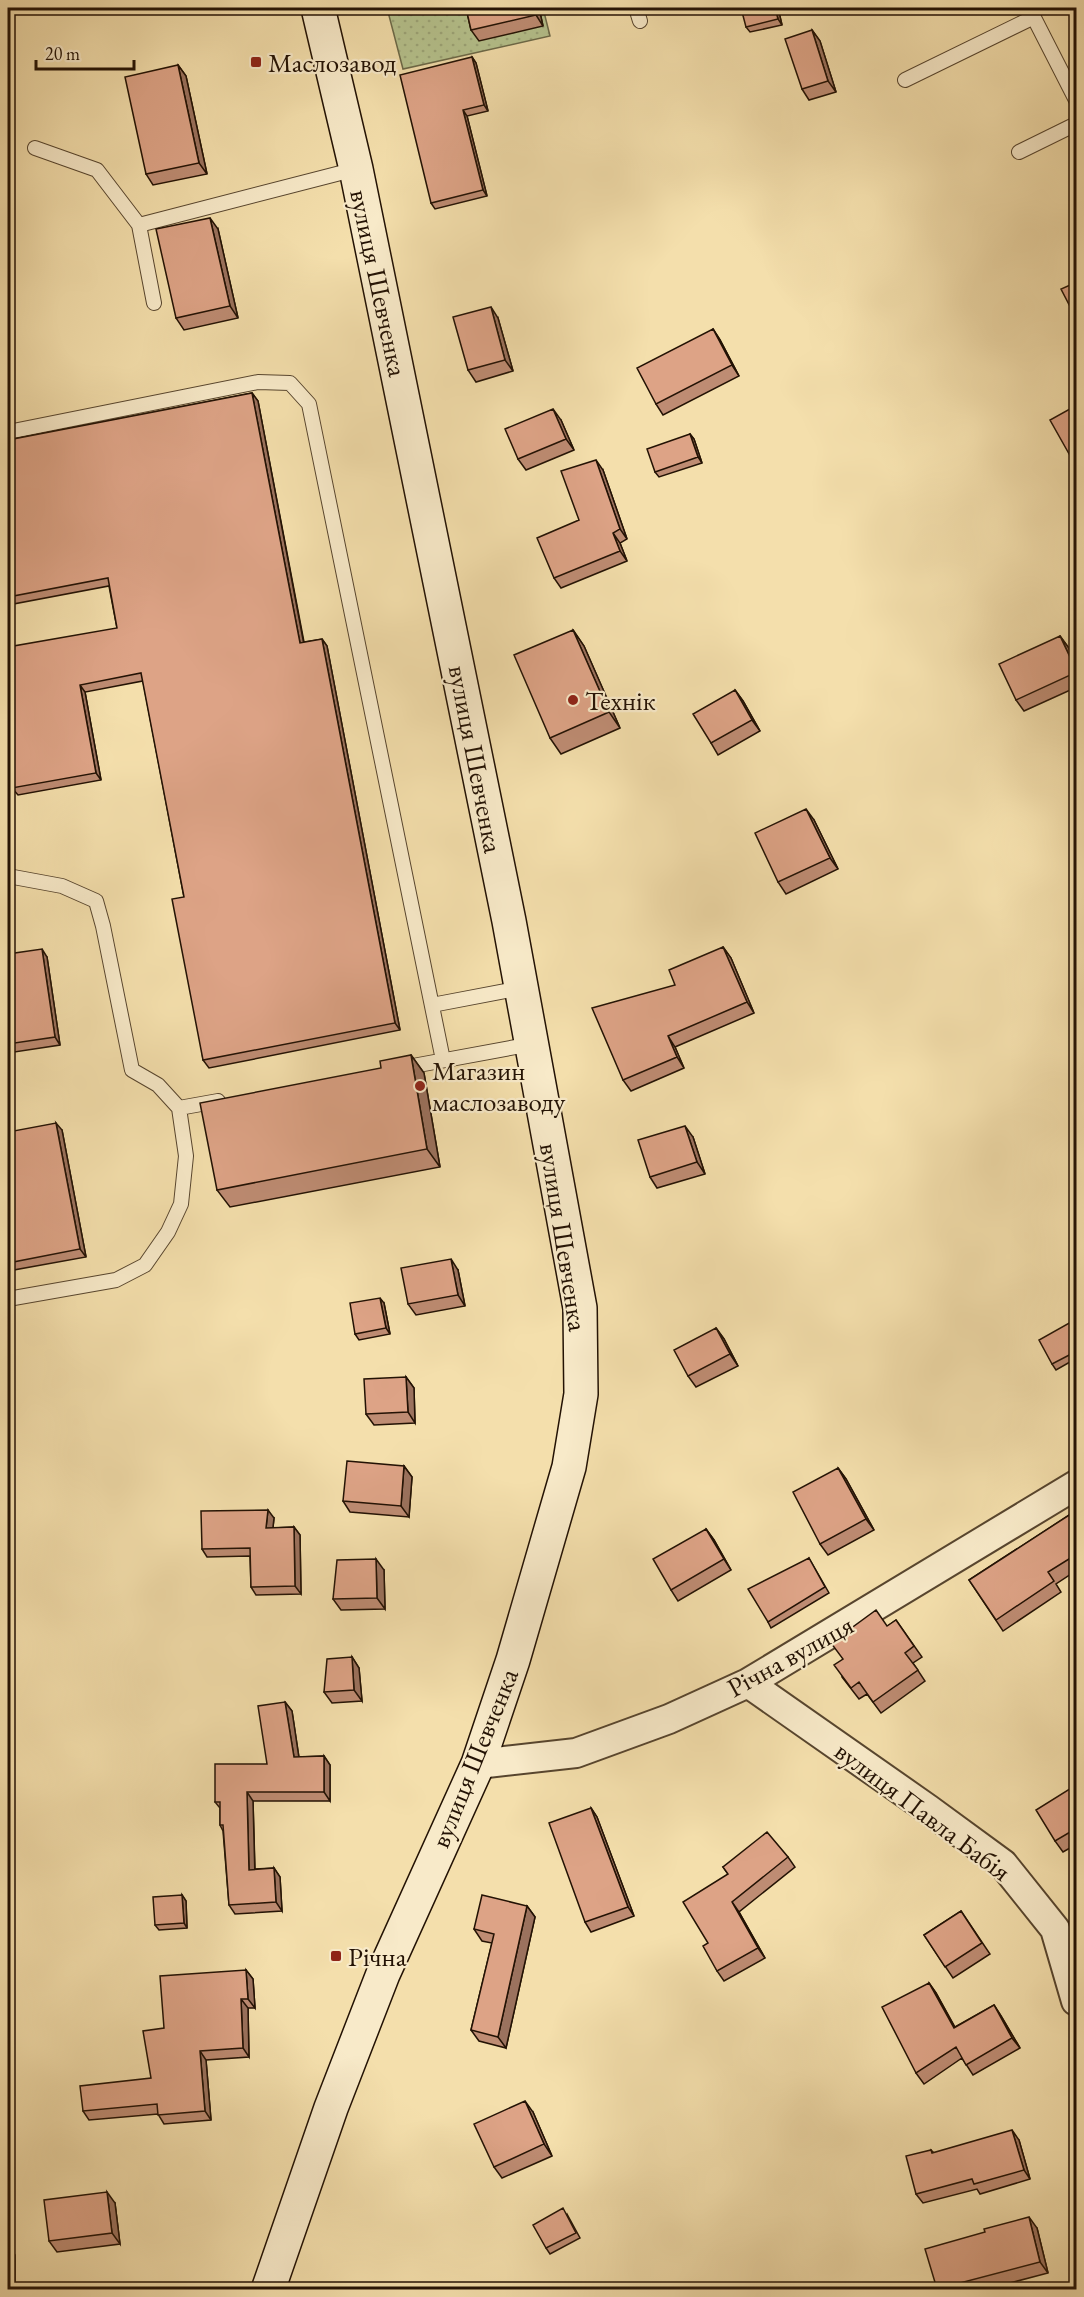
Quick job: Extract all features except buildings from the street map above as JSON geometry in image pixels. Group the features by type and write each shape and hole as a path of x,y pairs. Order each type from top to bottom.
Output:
{"street":[{"name":"вулиця Шевченка","path":"268,2289 331,2108 382,1974 478,1764 513,1660 569,1467 581,1394 580,1308 532,1044 356,169 318,8"},
{"name":"Річна вулиця","path":"478,1764 576,1753 669,1719 748,1683 1077,1485"},
{"name":"вулиця Павла Бабія","path":"748,1683 1003,1864 1055,1929 1077,2001"}],"lane":[{"path":"905,80 1031,12 1077,100"},
{"path":"1019,152 1077,124"},
{"path":"35,148 97,170 139,225 154,303"},
{"path":"139,225 356,169"},
{"path":"8,432 258,382 290,382 309,404 443,1060"},
{"path":"8,876 62,886 96,901 132,1070 158,1085 179,1108 186,1156 181,1204 168,1232 145,1265 116,1280 8,1299"},
{"path":"432,1005 521,988"},
{"path":"386,1071 532,1044"},
{"path":"179,1108 236,1098"}],"green space":[{"path":"387,8 543,8 550,36 403,69"}],"place":[{"name":"Маслозавод","path":"256,62"},
{"name":"Технік","path":"573,700"},
{"name":"Магазин маслозаводу","path":"420,1086"},
{"name":"Річна","path":"336,1956"}]}
